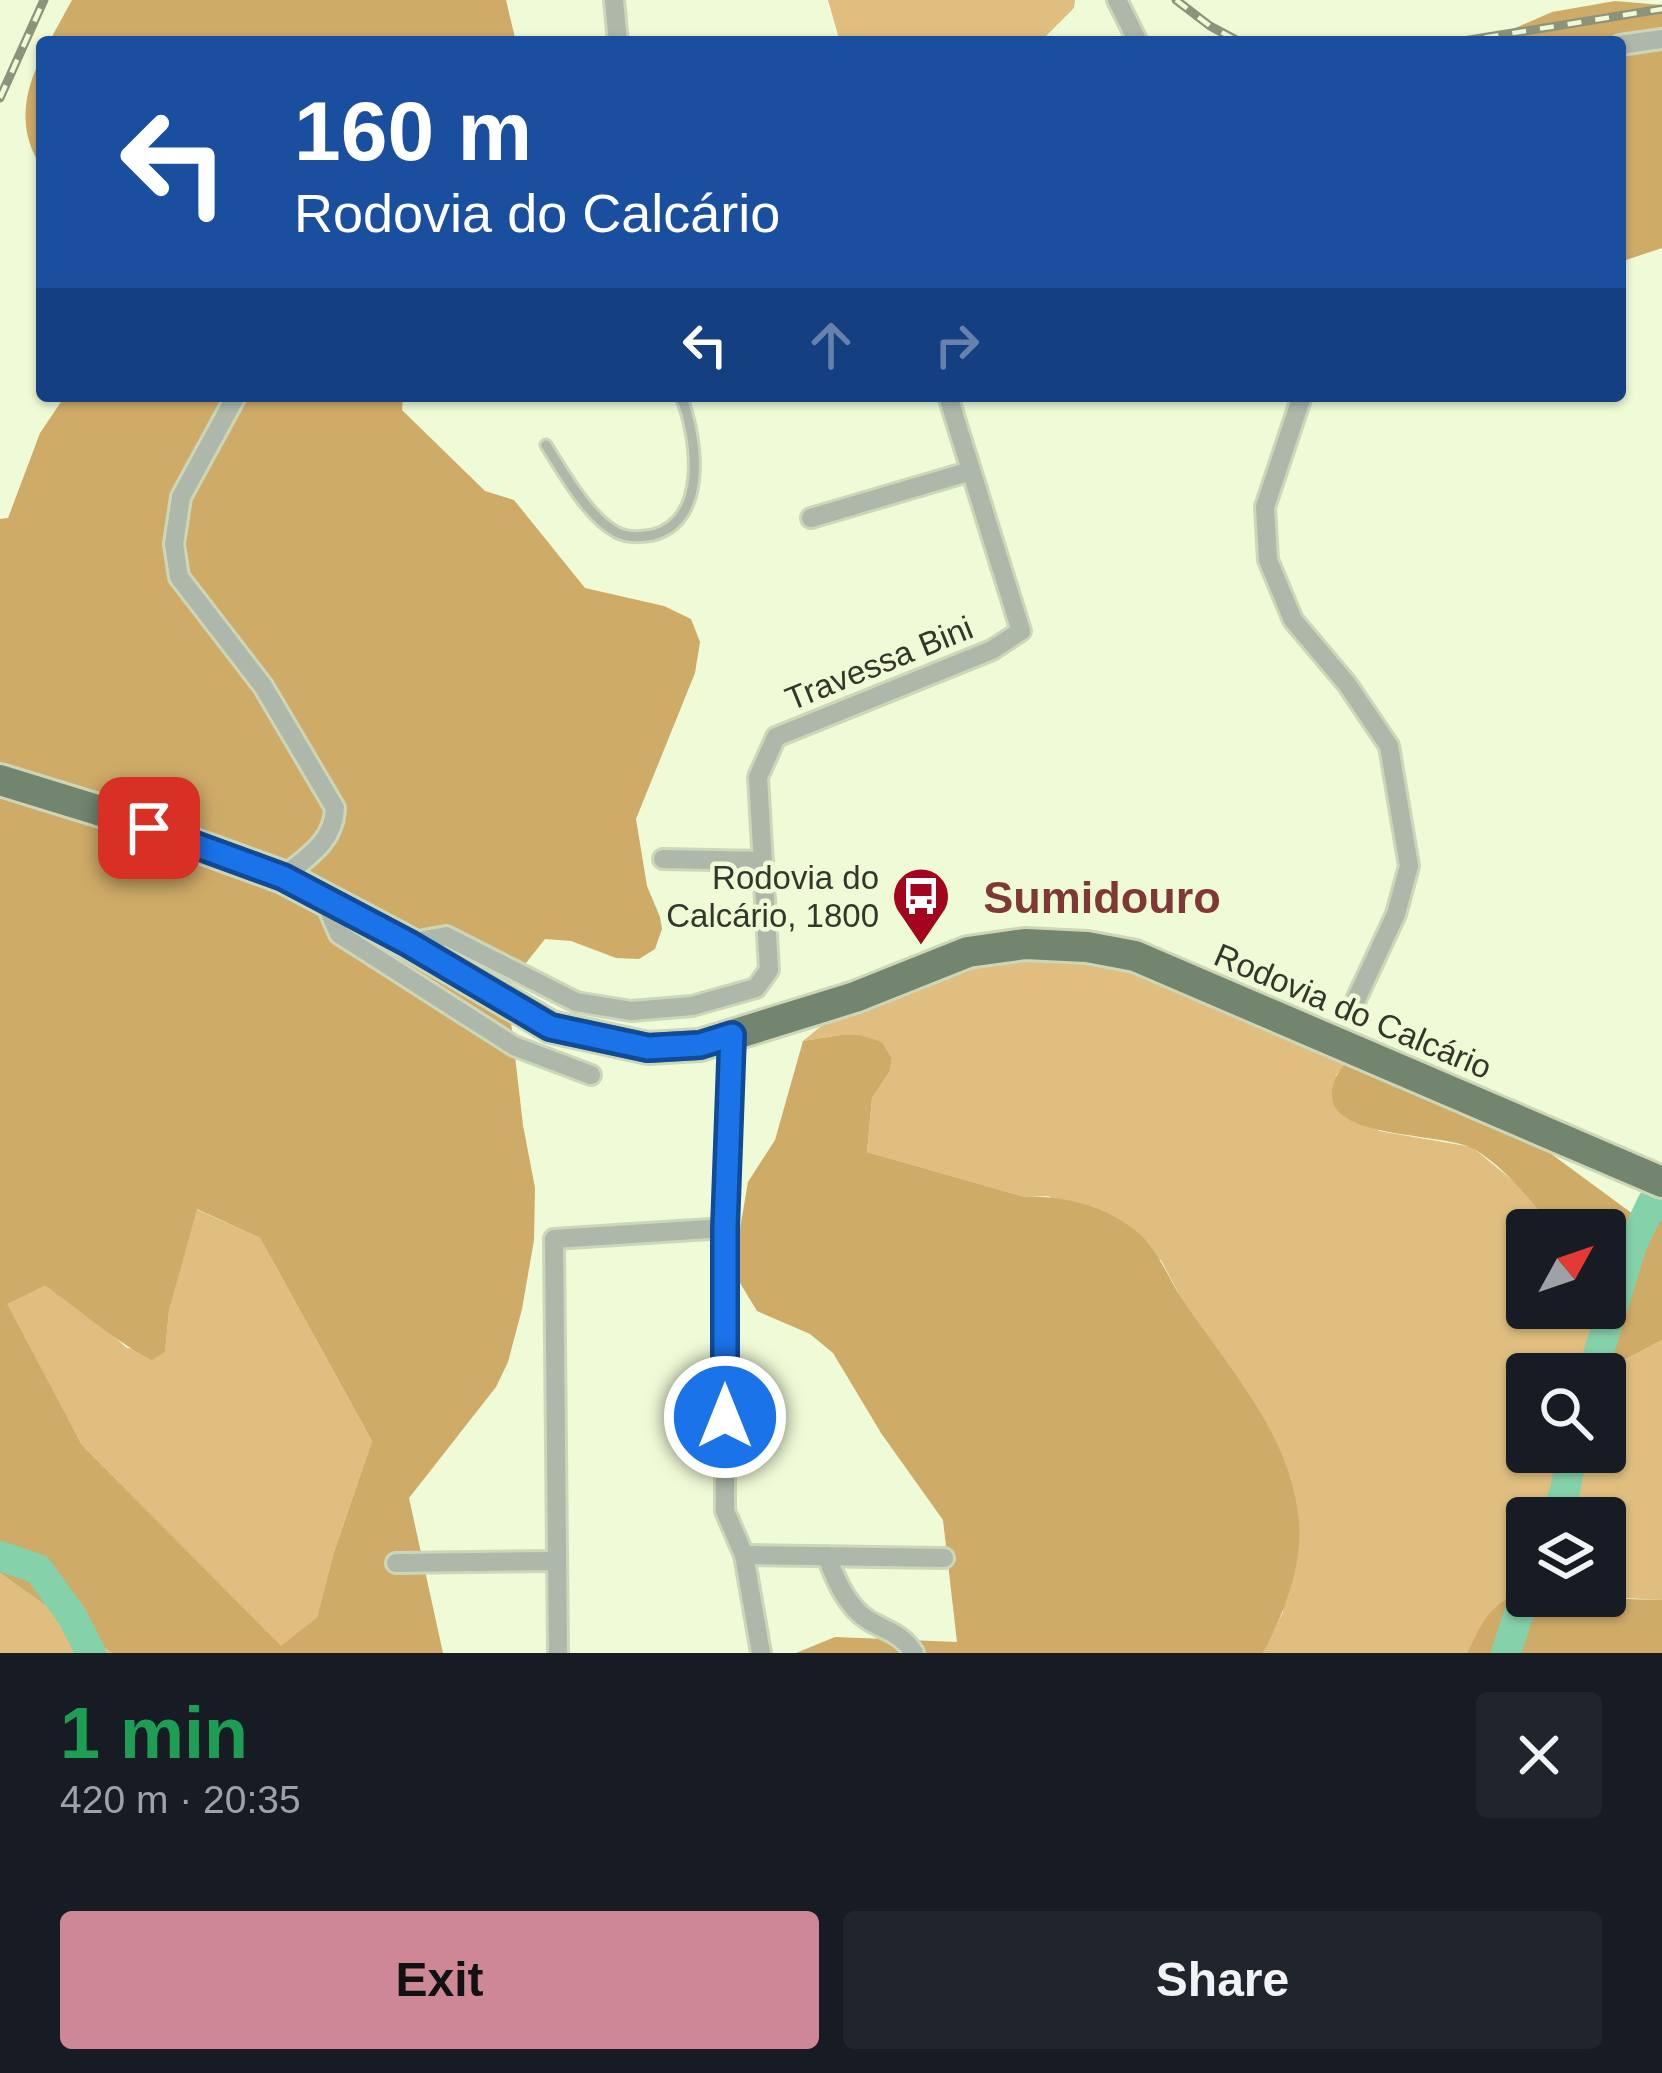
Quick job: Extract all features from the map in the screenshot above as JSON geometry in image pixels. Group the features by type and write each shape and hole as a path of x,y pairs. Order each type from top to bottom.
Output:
{"main road":[{"name":"Rodovia do Calcário","path":"0,780 283,877 408,943 550,1027 648,1048 700,1045 855,997 968,952 1025,944 1087,947 1135,956 1662,1182"}],"street":[{"path":"614,0 617,36"},
{"path":"1117,0 1135,36"},
{"path":"1626,44 1662,39"},
{"path":"233,402 181,496 174,544 179,578 263,686 335,808 328,838 283,877"},
{"name":"Travessa Bini","path":"408,943 446,936 576,1002 631,1011 692,1006 756,988 769,970 758,777 776,737 992,650 1021,631 950,402"},
{"path":"1300,402 1265,507 1268,560 1293,620 1389,746 1409,866 1396,914 1354,1004"},
{"path":"811,518 971,471"},
{"path":"663,859 763,861"},
{"path":"324,898 339,934 514,1046 592,1075"},
{"path":"732,1035 725,1228 725,1511 744,1555 761,1653"},
{"path":"558,1653 554,1239 725,1228"},
{"path":"744,1555 944,1558"},
{"path":"827,1556 837,1584 864,1618 902,1636 914,1653"},
{"path":"396,1563 556,1561"}],"lane":[{"path":"546,445 578,494 617,533 642,538 666,531 686,509 694,481 689,417 683,402"}],"shaded area":[{"path":"72,0 506,0 515,36 52,36"},
{"path":"828,0 1075,0 1074,8 1046,36 838,36"},
{"path":"1615,1 1662,5 1662,248 1626,260 1626,36 1497,36 1552,12"},
{"path":"36,70 36,158 26,126"},
{"path":"61,402 403,402 402,410 485,491 514,500 585,588 664,606 691,619 700,642 695,673 636,819 647,886 662,929 655,949 639,959 616,958 571,941 545,939 507,987 535,1188 534,1240 522,1309 496,1387 409,1498 443,1653 112,1653 0,1573 0,519 8,518 40,433","holes":["197,1209 260,1238 372,1441 317,1617 281,1646 82,1445 7,1304 45,1286 152,1360 165,1352 169,1311"]},
{"path":"984,955 1109,958 1300,1040 1343,1065 1336,1076 1379,1131 1472,1147 1523,1189 1538,1209 1506,1209 1506,1329 1597,1329 1600,1353 1506,1353 1506,1473 1626,1473 1626,1359 1662,1340 1662,1600 1626,1598 1626,1497 1506,1497 1506,1599 1484,1623 1467,1653 1263,1653 1283,1612 1180,1296 1161,1260 1048,1196 1025,1197 867,1152 872,1098 890,1071 892,1058 882,1042 841,1035 803,1041 843,1008"},
{"path":"841,1035 882,1042 892,1058 890,1071 872,1098 867,1152 1025,1197 1068,1200 1097,1209 1136,1231 1156,1254 1271,1431 1294,1490 1299,1522 1295,1573 1263,1653 796,1653 835,1637 957,1642 943,1520 881,1433 833,1353 810,1334 757,1311 740,1283 736,1252 748,1182 775,1140 803,1041"},
{"path":"1343,1065 1379,1068 1531,1139 1641,1220 1662,1202 1662,1340 1626,1359 1626,1353 1600,1353 1597,1329 1626,1329 1626,1209 1537,1209 1476,1150 1353,1121 1336,1109 1332,1091"},
{"path":"196,1209 260,1238 372,1441 317,1617 281,1647 82,1445 6,1304 45,1286 127,1348 165,1352 169,1311"},
{"path":"0,1573 112,1653 0,1653"},
{"path":"1626,1599 1662,1600 1662,1653 1467,1653 1483,1622 1505,1600 1506,1617 1626,1617"}],"waterway":[{"path":"1599,1353 1632,1245 1652,1203"},
{"path":"1563,1497 1568,1473"},
{"path":"0,1556 38,1569 72,1616 91,1653"},
{"path":"1506,1653 1518,1617"}],"railway":[{"path":"0,98 44,0"},
{"path":"1176,0 1229,36"},
{"path":"1494,36 1662,9"}],"place":[{"name":"Rodovia do Calcário, 1800","path":"921,947"}],"district":[{"name":"Sumidouro","path":"1102,897"}],"route":[{"path":"149,828 283,877 408,943 550,1027 648,1048 700,1045 732,1035 725,1417"}]}
